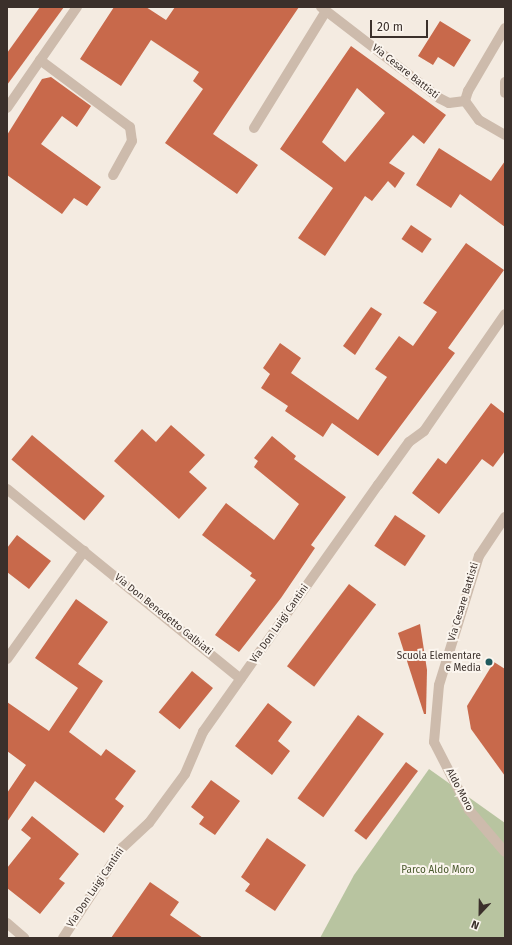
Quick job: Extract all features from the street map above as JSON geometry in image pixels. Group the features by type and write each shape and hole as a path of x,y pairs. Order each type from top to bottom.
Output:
{"street":[{"path":"7,108 77,7"},
{"name":"Via Cesare Battisti","path":"254,128 324,9 439,98 448,103 466,101"},
{"path":"505,28 468,90 466,101 479,120 505,134"},
{"path":"40,60 130,127 132,141 113,175"},
{"path":"505,82 505,93"},
{"name":"Via Don Luigi Cantini","path":"63,938 122,848 149,823 185,774 203,732 409,442 424,431 505,314"},
{"name":"Via Don Benedetto Galbiati","path":"7,488 241,679"},
{"name":"Via Cesare Battisti","path":"434,742 439,685 479,556 505,517"},
{"path":"7,659 84,551"},
{"name":"Aldo Moro","path":"434,742 469,810 505,852"},
{"path":"7,924 24,938"}],"green space":[{"name":"Parco Aldo Moro","path":"429,769 505,823 505,938 320,938 354,875"}],"building":[{"path":"40,7 64,7 7,85 7,53"},
{"path":"114,7 146,7 166,20 175,7 299,7 213,134 258,165 237,194 165,143 203,89 193,81 199,72 151,40 121,86 80,59"},
{"path":"440,21 471,40 454,67 438,57 433,65 418,56"},
{"path":"351,46 446,115 424,144 413,135 389,163 405,173 395,188 388,181 372,201 365,196 325,256 298,238 333,188 280,149","holes":["357,88 385,113 345,162 322,142"]},
{"path":"51,77 91,106 77,127 62,116 41,144 101,187 87,206 74,198 62,214 7,175 7,135 42,79"},
{"path":"439,148 491,181 505,161 505,227 460,194 451,208 416,185"},
{"path":"411,225 432,239 422,253 401,239"},
{"path":"466,243 504,270 448,348 455,353 378,456 332,423 323,437 285,411 288,406 261,388 270,374 263,368 280,343 301,358 291,373 358,420 387,377 375,369 399,336 413,346 437,312 423,303"},
{"path":"371,307 382,314 355,355 343,346"},
{"path":"491,403 505,414 505,451 493,467 482,459 439,514 412,493 438,458 446,464"},
{"path":"171,425 205,455 189,472 207,488 179,519 114,461 142,429 156,442"},
{"path":"32,435 105,496 84,521 11,460"},
{"path":"272,436 296,456 294,459 346,497 311,545 315,548 281,598 239,652 215,635 256,580 250,576 252,573 202,535 226,503 274,540 299,504 254,467 258,461 254,458"},
{"path":"395,515 426,536 405,566 374,546"},
{"path":"17,535 51,561 29,589 7,572 7,548"},
{"path":"349,584 376,604 314,687 287,666"},
{"path":"76,599 108,622 78,664 103,681 69,732 101,756 106,749 136,771 115,799 124,806 104,833 35,781 7,822 7,793 26,765 7,751 7,702 49,731 78,688 35,658"},
{"path":"420,624 427,670 426,714 424,714 398,633"},
{"path":"494,662 505,669 505,776 471,729 467,706"},
{"path":"192,671 213,688 180,729 159,712"},
{"path":"268,703 292,722 278,741 290,751 272,775 235,746"},
{"path":"358,715 384,734 323,817 297,798"},
{"path":"406,762 418,771 366,840 354,831"},
{"path":"211,780 240,801 215,835 199,824 204,817 191,807"},
{"path":"32,816 79,854 59,879 65,883 40,914 7,888 7,868 31,838 21,830"},
{"path":"267,838 306,865 275,911 245,891 250,884 241,877"},
{"path":"150,882 179,902 170,915 203,938 111,938"}],"place":[{"name":"Scuola Elementare e Media","path":"489,662"}]}
